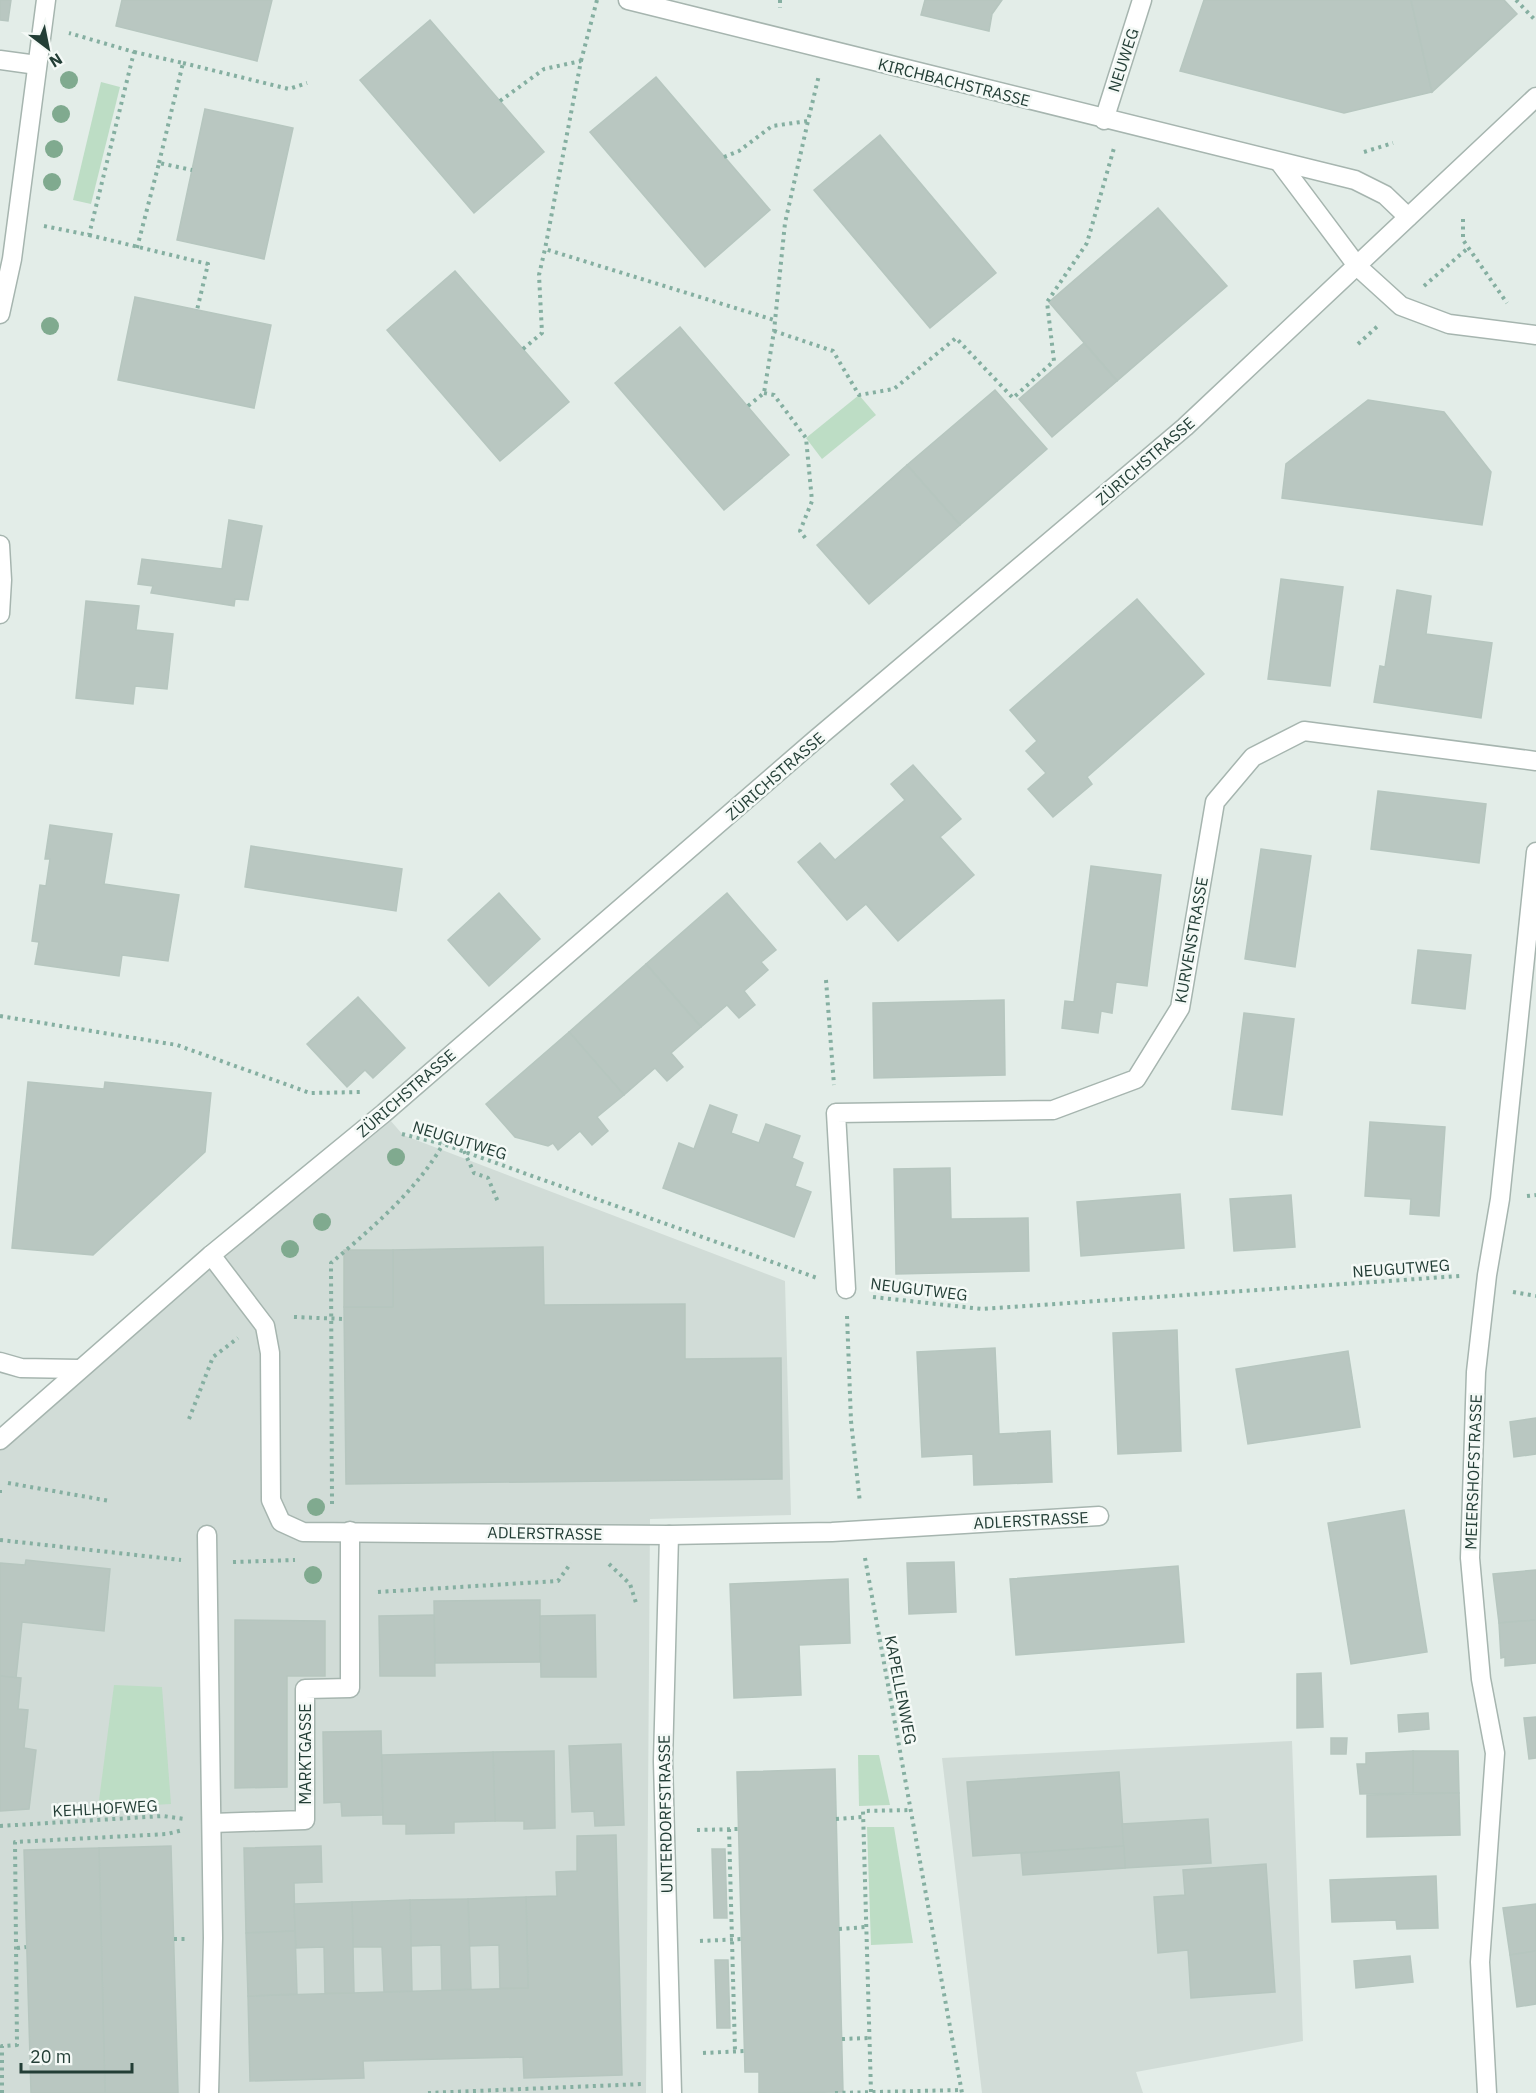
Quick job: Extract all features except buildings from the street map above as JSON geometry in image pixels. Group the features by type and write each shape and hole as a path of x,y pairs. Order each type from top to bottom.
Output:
{"street":[{"path":"0,314 12,260 46,0"},
{"name":"KIRCHBACHSTRASSE","path":"627,0 1112,122 1355,180 1385,195 1408,217"},
{"name":"NEUWEG","path":"1112,122 1142,0"},
{"path":"0,60 37,65"},
{"name":"ZÜRICHSTRASSE","path":"0,1440 211,1255 384,1113 815,740 1185,427 1358,267 1536,97"},
{"path":"1280,163 1358,267 1401,306 1449,324 1536,334"},
{"path":"0,545 2,580 0,614"},
{"name":"KURVENSTRASSE","path":"836,1113 1053,1110 1136,1079 1180,1008 1215,802 1253,757 1304,731 1536,761"},
{"name":"MEIERSHOFSTRASSE","path":"1487,2093 1480,1962 1495,1753 1478,1646 1470,1529 1476,1372 1487,1275 1500,1199 1536,852"},
{"path":"836,1113 846,1288"},
{"name":"ADLERSTRASSE","path":"211,1255 265,1326 270,1353 271,1500 282,1522 303,1532 669,1535 862,1529 1099,1516"},
{"path":"0,1362 21,1368 79,1369"},
{"name":"MARKTGASSE","path":"212,1823 305,1820 305,1689 350,1688 350,1531"},
{"path":"207,1535 213,1938 209,2093"},
{"name":"UNTERDORFSTRASSE","path":"669,1535 663,1776 672,2093"}],"path":[{"path":"523,349 542,333 539,274 581,61 597,0"},
{"path":"1516,0 1536,21"},
{"path":"66,32 134,52 289,89 307,83"},
{"path":"748,406 764,393 774,331 785,223 825,50"},
{"path":"89,235 134,52"},
{"path":"500,101 544,69 581,61"},
{"path":"137,248 183,63"},
{"path":"724,157 739,151 772,126 808,121"},
{"path":"774,331 833,351 859,395 894,389 956,338 1013,398 1054,361 1047,302 1087,243 1112,122"},
{"path":"1371,152 1393,143"},
{"path":"159,163 192,170"},
{"path":"1463,219 1463,240 1507,304 1517,307"},
{"path":"44,225 208,264 197,310"},
{"path":"545,249 774,320"},
{"path":"764,393 774,395 806,438 812,501 800,531 806,539"},
{"path":"826,980 836,1113"},
{"name":"NEUGUTWEG","path":"0,1016 177,1045 310,1093 367,1092 403,1135 443,1144 868,1297 982,1309 1487,1275"},
{"path":"332,1504 331,1263 369,1231 433,1162 443,1144"},
{"path":"464,1152 474,1173 489,1178 498,1202"},
{"name":"KAPELLENWEG","path":"846,1288 851,1421 866,1566 962,2092"},
{"path":"294,1317 344,1319"},
{"path":"189,1419 213,1357 241,1336"},
{"path":"8,1483 110,1501"},
{"path":"0,1532 1,1540 208,1562 303,1560"},
{"path":"350,1594 558,1581 576,1555"},
{"path":"599,1562 610,1565 630,1584 640,1616"},
{"path":"871,2092 863,1811 911,1810"},
{"name":"KEHLHOFWEG","path":"0,1826 163,1816 212,1823"},
{"path":"836,1819 863,1816"},
{"path":"3,2093 1,2046 17,2045 15,1842 167,1834 212,1823"},
{"path":"729,1829 735,2051"},
{"path":"697,1830 739,1829"},
{"path":"839,1929 866,1927"},
{"path":"700,1941 742,1939"},
{"path":"17,1948 26,1947"},
{"path":"842,2039 869,2038"},
{"path":"703,2053 744,2051"},
{"path":"428,2093 651,2084"},
{"path":"835,2093 962,2092"}],"shaded area":[{"path":"384,1113 403,1135 785,1281 791,1515 650,1519 646,2093 0,2093 0,1440"},
{"path":"1292,1741 1303,2041 1136,2072 1143,2093 982,2093 942,1758"}],"green space":[{"path":"101,82 120,87 91,204 73,200"},
{"path":"859,395 876,415 822,459 806,438"},
{"path":"114,1685 162,1687 171,1804 98,1808"},
{"path":"858,1755 879,1755 890,1805 859,1806"},
{"path":"867,1827 894,1827 913,1943 871,1945"}]}
